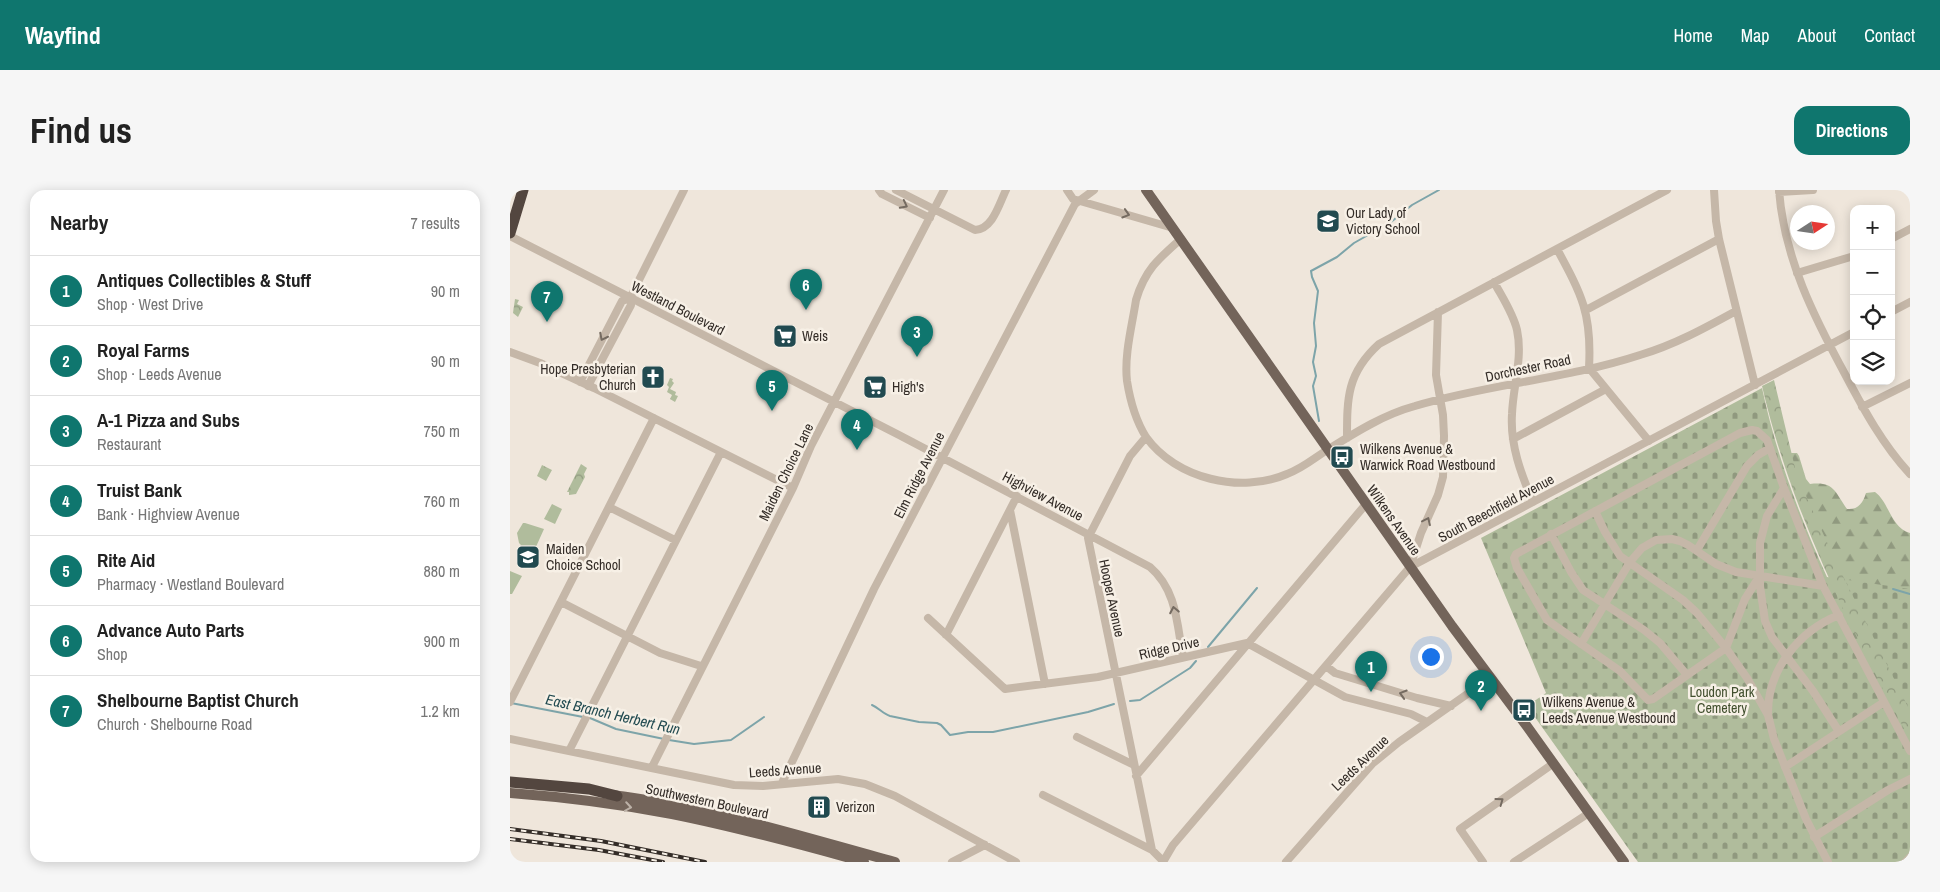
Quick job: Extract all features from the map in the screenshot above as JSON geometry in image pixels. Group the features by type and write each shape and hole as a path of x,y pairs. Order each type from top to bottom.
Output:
{"highway":[{"path":"510,234 523,190"},
{"path":"510,782 589,789 616,796"}],"main road":[{"name":"Wilkens Avenue","path":"1146,190 1410,567 1624,862"},
{"name":"Southwestern Boulevard","path":"510,786 616,796 684,807 895,862"},
{"name":"Southwestern Boulevard","path":"510,793 604,803 671,814 775,838 864,862"}],"street":[{"path":"588,386 631,305 630,298 684,190"},
{"path":"879,190 882,194 930,218"},
{"path":"896,190 972,229 979,230 989,224 1006,190"},
{"name":"Maiden Choice Lane","path":"652,767 664,739 793,488 812,446 944,190"},
{"path":"1067,190 1074,199 1172,228"},
{"name":"Elm Ridge Avenue","path":"782,784 848,642 942,457 1075,204 1094,190"},
{"path":"1347,438 1349,390 1356,371 1370,352 1388,338 1667,190"},
{"path":"1714,190 1719,239 1755,385"},
{"path":"1813,190 1779,191 1782,215 1796,273 1829,345 1862,407 1882,439 1909,470"},
{"path":"1895,237 1910,229"},
{"name":"Westland Boulevard","path":"510,234 630,298 835,402"},
{"path":"1089,534 1130,456 1146,437 1132,406 1127,380 1127,365 1136,300 1149,270 1157,260 1181,239"},
{"path":"1586,310 1719,239"},
{"path":"1557,249 1573,279 1586,310 1590,345 1589,368 1649,441"},
{"path":"1796,273 1850,257"},
{"path":"1494,282 1514,320 1517,331 1518,355 1512,415 1512,439 1520,472 1533,502"},
{"path":"580,382 622,301 630,298"},
{"path":"1895,310 1909,305"},
{"path":"1410,567 1421,533 1438,495 1443,477 1444,436 1441,399 1436,374 1438,312"},
{"name":"Dorchester Road","path":"1146,437 1175,464 1196,474 1225,482 1252,482 1277,478 1299,468 1388,415 1441,399 1625,360 1685,338 1736,312"},
{"name":"South Beechfield Avenue","path":"1163,862 1173,845 1410,567 1850,334"},
{"path":"510,352 540,363 580,382 793,488"},
{"path":"1862,407 1910,383"},
{"path":"1512,439 1606,390"},
{"name":"Highview Avenue","path":"835,402 1150,567 1164,580 1171,594 1183,658"},
{"path":"511,701 654,418"},
{"path":"1759,577 1745,599 1726,648 1651,700 1648,700 1620,671 1547,620 1514,562 1516,554 1551,534 1740,433 1757,431 1765,436 1823,586 1910,751"},
{"path":"1697,550 1748,466 1758,455 1770,448"},
{"path":"569,751 721,452"},
{"path":"1784,488 1767,516 1760,542 1759,577 1763,612 1768,630 1786,657 1813,691 1838,730"},
{"path":"946,635 1017,496"},
{"path":"1136,776 1366,504"},
{"path":"609,507 675,540"},
{"path":"1010,510 1045,684"},
{"path":"1595,511 1616,552 1683,600 1697,613 1726,648 1747,678 1768,715 1774,739 1785,766 1814,837 1828,862"},
{"name":"Hooper Avenue","path":"1089,534 1088,538 1152,850"},
{"path":"1551,534 1583,590 1605,603 1655,639 1687,675"},
{"path":"1581,644 1630,562 1642,548 1664,538 1680,541 1697,550 1716,564 1726,568 1759,577 1823,586"},
{"path":"561,602 660,653 701,666"},
{"path":"1768,715 1769,693 1776,674 1786,657 1808,632 1839,615"},
{"name":"Ridge Drive","path":"928,618 1005,689 1115,673 1248,643"},
{"path":"1248,643 1345,698 1411,714 1426,722"},
{"path":"1326,666 1335,673 1450,706"},
{"name":"Leeds Avenue","path":"1286,862 1366,770 1384,753 1490,678"},
{"path":"1785,766 1884,702"},
{"path":"1077,737 1134,765"},
{"name":"Leeds Avenue","path":"510,739 734,785 759,786 838,779 865,784 895,796 1016,862"},
{"path":"1483,862 1460,829 1554,763"},
{"path":"1814,837 1888,790 1910,779"},
{"path":"1043,795 1152,850 1163,862"},
{"path":"1514,862 1589,813"},
{"path":"952,862 985,845"},
{"path":"1905,862 1910,857"}],"green space":[{"path":"515,299 519,300 517,304 523,307 518,317 513,313"},
{"path":"670,378 673,379 674,383 670,389 676,392 675,395 678,396 675,402 670,399 672,395 667,392"},
{"path":"1774,380 1797,476 1836,562 1910,711 1910,740 1844,612 1824,568 1789,479 1774,433 1762,386"},
{"name":"Loudon Park Cemetery","path":"1762,388 1774,437 1789,484 1827,577 1910,589 1910,862 1638,862 1527,706 1546,693 1481,538"},
{"path":"1789,453 1797,453 1806,479 1810,484 1829,486 1847,509 1860,505 1866,493 1875,492 1880,496 1898,526 1910,533 1910,702 1809,530"},
{"path":"581,464 587,468 584,474 585,477 576,494 569,495 569,492 567,492"},
{"path":"542,465 552,470 546,481 537,476"},
{"path":"552,504 562,509 555,524 544,519"},
{"path":"523,523 544,529 535,549 524,548 519,543 517,533"},
{"path":"510,571 522,576 512,594 510,594"}],"waterway":[{"name":"East Branch Herbert Run","path":"1319,421 1313,386 1316,376 1313,362 1316,346 1314,323 1318,291 1311,271 1337,257 1354,243 1391,222 1412,205 1439,190"},
{"name":"East Branch Herbert Run","path":"1208,647 1257,588"},
{"path":"1893,589 1910,594"},
{"name":"East Branch Herbert Run","path":"1130,701 1140,700 1190,668 1196,661"},
{"name":"East Branch Herbert Run","path":"511,703 583,717"},
{"name":"East Branch Herbert Run","path":"872,705 890,716 919,722 937,723 950,735 968,732 993,732 1088,712 1114,704"},
{"name":"East Branch Herbert Run","path":"669,740 694,744 731,740 764,717"},
{"name":"East Branch Herbert Run","path":"590,718 616,729 664,739"}],"railway":[{"path":"510,829 601,841 705,862"},
{"path":"510,839 599,850 663,862"}],"place":[{"name":"Our Lady of Victory School","path":"1328,221"},
{"name":"Advance Auto Parts","path":"806,310"},
{"name":"Shelbourne Baptist Church","path":"547,322"},
{"name":"Weis","path":"785,336"},
{"name":"A-1 Pizza and Subs","path":"917,357"},
{"name":"Hope Presbyterian Church","path":"653,377"},
{"name":"High's","path":"875,387"},
{"name":"Rite Aid","path":"772,411"},
{"name":"Truist Bank","path":"857,450"},
{"name":"Wilkens Avenue & Warwick Road Westbound","path":"1342,457"},
{"name":"Maiden Choice School","path":"528,557"},
{"name":"Antiques Collectibles & Stuff","path":"1371,692"},
{"name":"Wilkens Avenue & Leeds Avenue Westbound","path":"1524,710"},
{"name":"Royal Farms","path":"1481,711"},
{"name":"Verizon","path":"819,807"}]}
